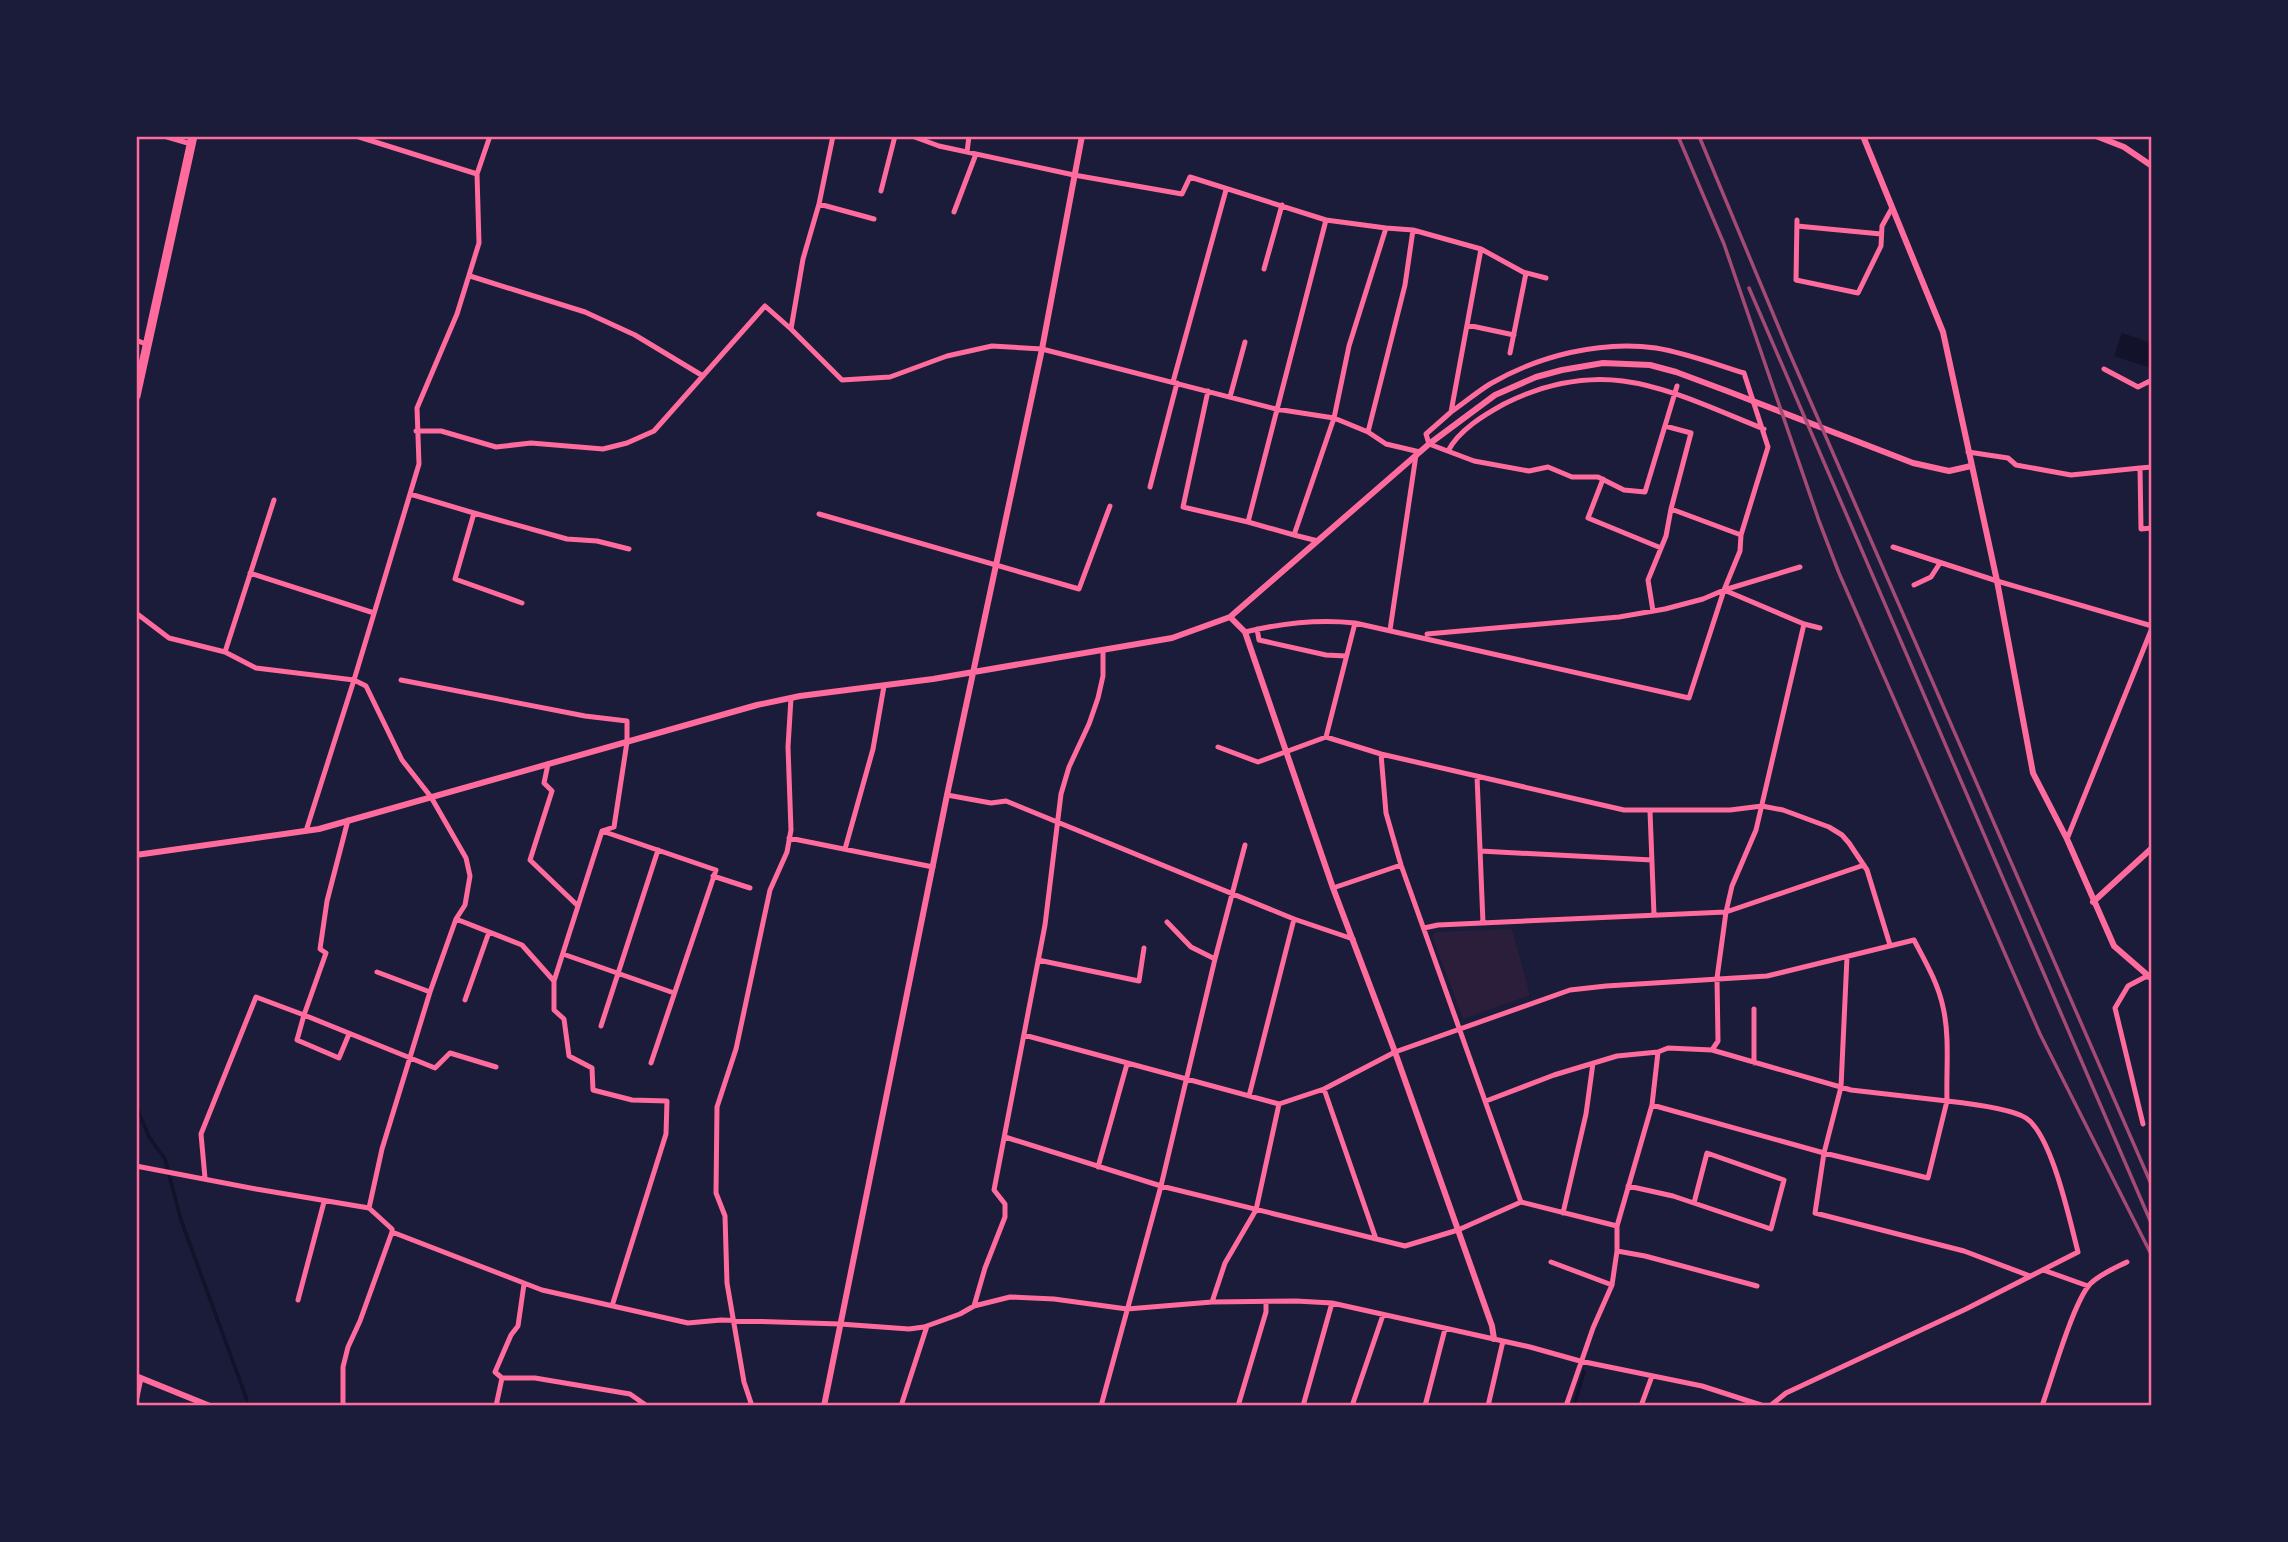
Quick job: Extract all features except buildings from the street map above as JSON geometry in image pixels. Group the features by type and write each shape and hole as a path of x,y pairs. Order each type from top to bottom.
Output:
{"highway":[{"path":"136,396 192,140"}],"street":[{"path":"164,136 192,140"},
{"path":"356,136 477,174"},
{"path":"306,831 355,680 419,464 417,408 457,314 480,243 477,174 491,136"},
{"path":"790,329 803,259 819,204 833,136"},
{"path":"881,191 895,136"},
{"path":"912,136 939,146 976,154 1182,194 1190,177 1326,220 1413,230 1481,249 1526,273 1546,278"},
{"path":"967,152 969,136"},
{"path":"824,1405 947,795 1042,349 1082,136"},
{"path":"1863,136 1943,332 1997,581 2034,773 2067,839 2114,946 2150,976 2128,986 2115,1008 2143,1125"},
{"path":"2096,136 2124,147 2151,166"},
{"path":"954,212 976,154"},
{"path":"1150,487 1226,190"},
{"path":"819,204 874,219"},
{"path":"1264,269 1282,205"},
{"path":"1881,234 1797,223 1796,280 1858,293 1881,246 1882,226 1892,208"},
{"path":"1248,522 1326,220"},
{"path":"1294,535 1334,418 1349,346 1386,228"},
{"path":"1368,432 1405,285 1413,230"},
{"path":"1451,412 1481,249"},
{"path":"1510,353 1526,273"},
{"path":"470,276 585,312 635,335 703,376"},
{"path":"416,431 441,431 496,447 531,443 603,449 627,443 654,430 765,306 842,380 890,377 947,356 992,346 1042,349 1276,409 1334,418 1368,432 1386,444 1418,453"},
{"path":"1467,325 1514,335"},
{"path":"136,340 148,345"},
{"path":"1230,397 1245,342"},
{"path":"1245,632 1278,624 1338,621 1390,630 1689,698 1724,590 1740,551 1741,535 1768,447 1744,373 1653,347 1573,352 1525,367 1490,384 1426,434 1429,444"},
{"path":"136,855 306,831 731,711 791,698 884,686 1172,638 1230,617 1418,453 1495,395 1536,377 1583,366 1622,363 1650,365 1732,392 1930,468 1949,471 1971,467"},
{"path":"2104,369 2138,387 2151,380"},
{"path":"1448,451 1453,441 1476,421 1509,402 1544,387 1574,381 1615,379 1675,389 1764,429"},
{"path":"1429,444 1474,461 1529,471 1548,467 1572,477 1602,480 1624,490 1645,492 1675,389"},
{"path":"1208,391 1183,507 1319,541"},
{"path":"1653,611 1648,580 1666,536 1691,433 1665,426"},
{"path":"1968,452 2008,458 2016,466 2071,475 2151,467"},
{"path":"1390,630 1418,453"},
{"path":"2140,468 2141,529 2151,528"},
{"path":"1602,480 1588,518 1661,548"},
{"path":"410,494 567,539 597,541 629,549"},
{"path":"225,652 274,500"},
{"path":"819,514 1079,589 1110,506"},
{"path":"1671,509 1741,535"},
{"path":"474,513 455,579 522,603"},
{"path":"1893,547 2151,627 2067,839"},
{"path":"1914,585 1931,577 1940,563"},
{"path":"1427,634 1619,617 1653,611 1703,599 1800,567"},
{"path":"250,573 374,613"},
{"path":"1724,590 1804,624 1820,628"},
{"path":"136,613 169,638 225,652 256,668 355,680 366,686 402,760 431,797 466,858 470,876 465,905 456,919 430,992 382,1149 369,1208"},
{"path":"1230,617 1245,632 1333,888 1395,1052 1492,1326 1494,1339"},
{"path":"1326,737 1356,624"},
{"path":"1712,1050 1718,1041 1717,978 1726,912 1732,886 1749,850 1762,806 1804,624"},
{"path":"1257,629 1259,640 1326,655 1346,656"},
{"path":"974,1306 985,1268 1005,1217 1005,1204 994,1190 1038,960 1061,794 1069,767 1098,698 1103,676 1103,650"},
{"path":"401,680 585,716 627,721 627,742 614,827 602,831"},
{"path":"845,849 873,749 884,686"},
{"path":"752,1405 744,1382 733,1321 727,1283 724,1216 716,1193 716,1107 736,1049 770,890 787,852 791,698"},
{"path":"1219,747 1258,762 1326,737 1381,754 1624,810 1731,810 1762,806 1783,810 1829,827 1842,835 1864,865 1890,945"},
{"path":"1381,754 1386,813 1401,865 1521,1202"},
{"path":"548,764 544,783 552,791 530,860 578,906"},
{"path":"1477,776 1483,923"},
{"path":"947,795 991,803 1006,801 1294,919 1353,939"},
{"path":"1650,811 1654,915"},
{"path":"348,820 327,901 320,950 326,953 297,1040 339,1058 349,1034"},
{"path":"602,831 716,870 651,1063"},
{"path":"602,831 554,981 554,1010 564,1019 569,1056 592,1068 593,1090 632,1100 667,1101 666,1134 612,1306"},
{"path":"789,838 933,867"},
{"path":"1101,1405 1161,1186 1185,1079 1245,845"},
{"path":"2093,902 2151,848"},
{"path":"601,1026 659,850"},
{"path":"1480,851 1652,860"},
{"path":"1333,888 1401,865"},
{"path":"1424,928 1726,912 1864,865"},
{"path":"713,876 750,888"},
{"path":"456,919 522,945 554,981"},
{"path":"1249,1096 1294,919"},
{"path":"1167,922 1191,947 1215,959"},
{"path":"465,1000 489,932"},
{"path":"1024,1035 1279,1104 1324,1089 1395,1052 1570,990 1767,976 1914,940 1943,1005 1947,1032 1947,1101 1928,1178 1824,1153 1652,1105"},
{"path":"1038,960 1139,981 1144,948"},
{"path":"563,954 674,993"},
{"path":"1847,957 1842,1087 1824,1153 1815,1213 1964,1251 2030,1276"},
{"path":"377,972 430,992"},
{"path":"205,1178 201,1134 256,997 435,1068 450,1053 496,1067"},
{"path":"1754,1009 1754,1063"},
{"path":"1486,1101 1617,1056 1658,1052 1668,1048 1712,1050 1842,1087 1987,1107 2025,1117 2038,1131 2059,1182 2078,1252 1966,1309 1786,1393 1770,1405"},
{"path":"1566,1405 1580,1361 1612,1285 1617,1251 1617,1226 1652,1105 1658,1052"},
{"path":"1098,1167 1126,1063"},
{"path":"1563,1213 1586,1114 1593,1063"},
{"path":"1324,1089 1376,1239"},
{"path":"1212,1303 1225,1263 1256,1210 1279,1104"},
{"path":"1005,1137 1161,1186 1405,1246 1458,1230 1521,1202 1617,1226"},
{"path":"1628,1186 1694,1203 1771,1229 1784,1180 1707,1153 1694,1203"},
{"path":"136,1166 369,1208 392,1229 360,1321 348,1347 343,1367 343,1405"},
{"path":"298,1300 324,1202"},
{"path":"392,1232 542,1290 688,1323 733,1321 840,1324 892,1330 927,1326 974,1306 1010,1297 1127,1309 1212,1303 1332,1303 1580,1361 1702,1386 1764,1405"},
{"path":"1617,1251 1757,1286"},
{"path":"1551,1262 1612,1285"},
{"path":"2042,1405 2079,1303 2088,1286 2127,1262"},
{"path":"2043,1270 2088,1286"},
{"path":"524,1284 518,1326 511,1335 495,1372 502,1378 535,1378 630,1394 647,1405"},
{"path":"1238,1405 1266,1312 1266,1302"},
{"path":"1303,1405 1332,1303"},
{"path":"1352,1405 1383,1315"},
{"path":"901,1405 927,1326"},
{"path":"1425,1405 1445,1329"},
{"path":"1488,1405 1503,1341"},
{"path":"1641,1405 1652,1376"},
{"path":"136,1402 139,1377 210,1405"},
{"path":"496,1405 502,1378"}],"shaded area":[{"path":"2122,333 2151,343 2151,368 2114,356"},
{"path":"1512,929 1530,995 1463,1019 1432,936 1436,932"}],"waterway":[{"path":"136,1106 149,1137 165,1159 181,1220 247,1400"},
{"path":"1574,1406 1584,1372"}],"railway":[{"path":"1678,136 1724,244 1839,573 2040,1034 2152,1256"},
{"path":"1699,136 1789,352 2152,1186"},
{"path":"1749,288 2152,1225"}]}
